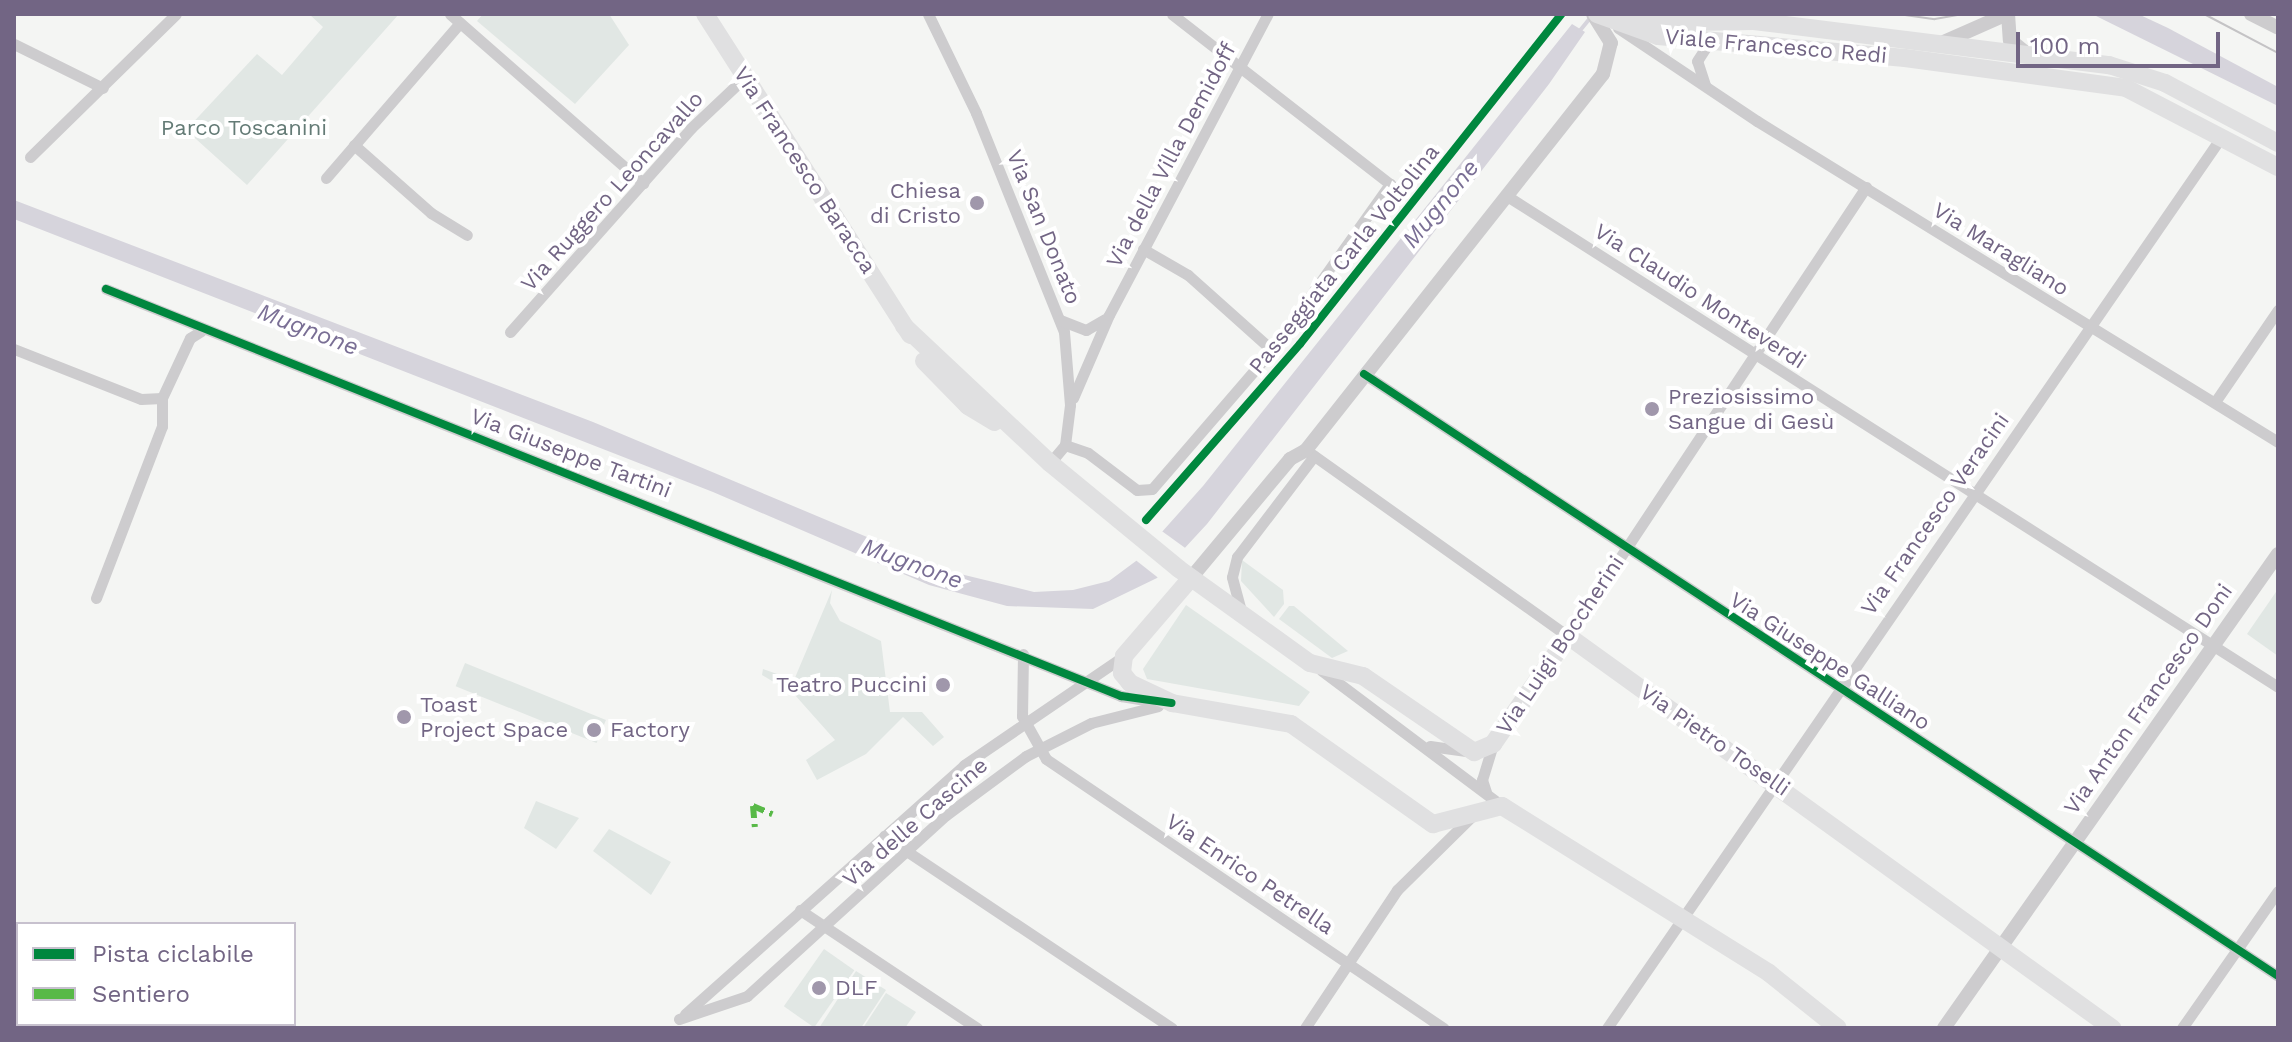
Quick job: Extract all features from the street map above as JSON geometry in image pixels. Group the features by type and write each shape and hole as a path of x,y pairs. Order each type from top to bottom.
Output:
{"main road":[{"name":"Via Francesco Baracca","path":"705,14 904,326 1050,463 1185,573 1310,663"},
{"name":"Viale Francesco Redi","path":"1601,19 1726,19 2025,52 2144,74 2278,143"},
{"name":"Viale Francesco Redi","path":"1601,19 1658,36 1908,59 2126,88 2278,167"},
{"path":"1185,573 1124,656 1122,673 1130,683 1172,703 1291,724 1433,824 1502,806 1681,915 1838,1028"},
{"name":"Via Luigi Boccherini","path":"1493,744 1568,636"},
{"name":"Via Pietro Toselli","path":"1568,636 1774,781 2112,1028"},
{"path":"1310,663 1363,676 1474,752 1493,744"}],"street":[{"path":"30,157 176,14"},
{"path":"450,14 643,183"},
{"name":"Via San Donato","path":"928,14 976,113 1060,319 1070,405 1065,445"},
{"path":"1050,463 1065,445 1148,491 1272,350 1390,184 1172,14"},
{"name":"Via della Villa Demidoff","path":"1070,405 1109,315 1268,14"},
{"path":"1908,59 2007,14 2010,40 2025,52"},
{"path":"2251,14 2278,28"},
{"path":"1243,615 1232,577 1237,557 1364,374 1603,74 1611,43 1601,19"},
{"name":"Via Maragliano","path":"1601,19 2091,330 2217,399 2278,442"},
{"path":"326,178 460,23"},
{"path":"1705,86 1697,61 1714,39"},
{"path":"14,44 103,88"},
{"name":"Via Ruggero Leoncavallo","path":"510,332 643,183 745,77"},
{"name":"Via Francesco Veracini","path":"1607,1028 1838,687 2091,330 2222,136"},
{"path":"354,145 431,213 467,235"},
{"name":"Via Luigi Boccherini","path":"1568,636 1866,187"},
{"name":"Via Claudio Monteverdi","path":"1507,196 2278,687"},
{"path":"1143,249 1188,275 1272,350"},
{"name":"Via Giuseppe Tartini","path":"106,289 201,331 1088,679 1131,699 1172,703"},
{"path":"2217,399 2278,310"},
{"path":"1060,319 1086,330 1109,315"},
{"path":"96,598 162,426 162,398 190,338 201,331"},
{"path":"14,349 141,399 162,398"},
{"name":"Via Giuseppe Galliano","path":"1364,374 2278,976"},
{"path":"1185,573 1290,459 1310,453"},
{"name":"Via Pietro Toselli","path":"1310,453 1568,636"},
{"name":"Via Anton Francesco Doni","path":"1944,1028 2278,554"},
{"path":"1023,654 1024,722 1037,749"},
{"name":"Via delle Cascine","path":"1124,656 1024,722 884,836 679,1019 739,1001 980,787 1037,749 1123,714 1172,703"},
{"path":"1310,663 1426,745 1502,806"},
{"path":"1486,793 1482,780 1493,744"},
{"path":"1426,745 1474,752"},
{"name":"Via Enrico Petrella","path":"1037,749 1347,965 1444,1028"},
{"path":"1305,1028 1405,881 1474,814"},
{"path":"884,836 1172,1028"},
{"path":"2182,1028 2278,891"},
{"path":"800,910 977,1028"}],"green space":[{"name":"Parco Toscanini","path":"309,14 399,14 247,185 186,130 257,54 282,75 323,27"},
{"path":"483,14 609,14 629,45 575,104 477,21"},
{"path":"1242,560 1283,590 1284,604 1274,617 1241,581"},
{"path":"2278,589 2278,656 2247,634"},
{"path":"832,590 830,603 840,621 881,641 890,712 922,712 944,737 933,746 903,717 866,754 817,780 806,760 835,740 794,694 762,675 763,669 794,680"},
{"path":"1186,605 1310,692 1299,706 1147,679 1143,669"},
{"path":"1289,606 1294,606 1348,651 1332,658 1279,619"},
{"path":"465,663 606,720 597,743 456,686"},
{"path":"536,801 579,818 556,849 524,828"},
{"path":"609,829 671,862 651,895 593,851"},
{"name":"DLF","path":"824,949 854,970 814,1028 784,1006"},
{"name":"DLF","path":"856,971 886,990 861,1028 819,1028"},
{"path":"886,993 916,1012 905,1028 863,1028"}],"water":[{"path":"2092,14 2138,14 2168,28 2278,87 2278,106"},
{"path":"1572,24 1585,32 1549,84 1207,524 1157,578 1093,609 1007,606 929,585 713,492 14,219 14,200 593,422 948,571 1034,592 1073,590 1109,581 1136,561 1203,486"}],"pier":[{"path":"1159,529 1188,550 1161,580 1133,558"}],"waterway":[{"name":"Mugnone","path":"1578,33 1590,18"}],"tram line":[{"path":"1898,14 1935,19 1962,14"},
{"path":"2204,14 2278,53"}],"marked path":[{"path":"753,806 755,827"},
{"path":"753,806 772,814"}],"cycle path":[{"name":"Passeggiata Carla Voltolina","path":"1146,520 1300,344 1562,14"},
{"path":"106,289 1121,696 1172,703"},
{"path":"1364,374 2278,976"}],"place":[{"name":"Chiesa di Cristo","path":"977,203"},
{"name":"Preziosissimo Sangue di Gesù","path":"1652,409"},
{"name":"Teatro Puccini","path":"943,685"},
{"name":"Toast Project Space","path":"404,717"},
{"name":"Factory","path":"594,730"},
{"name":"DLF","path":"819,988"}]}
